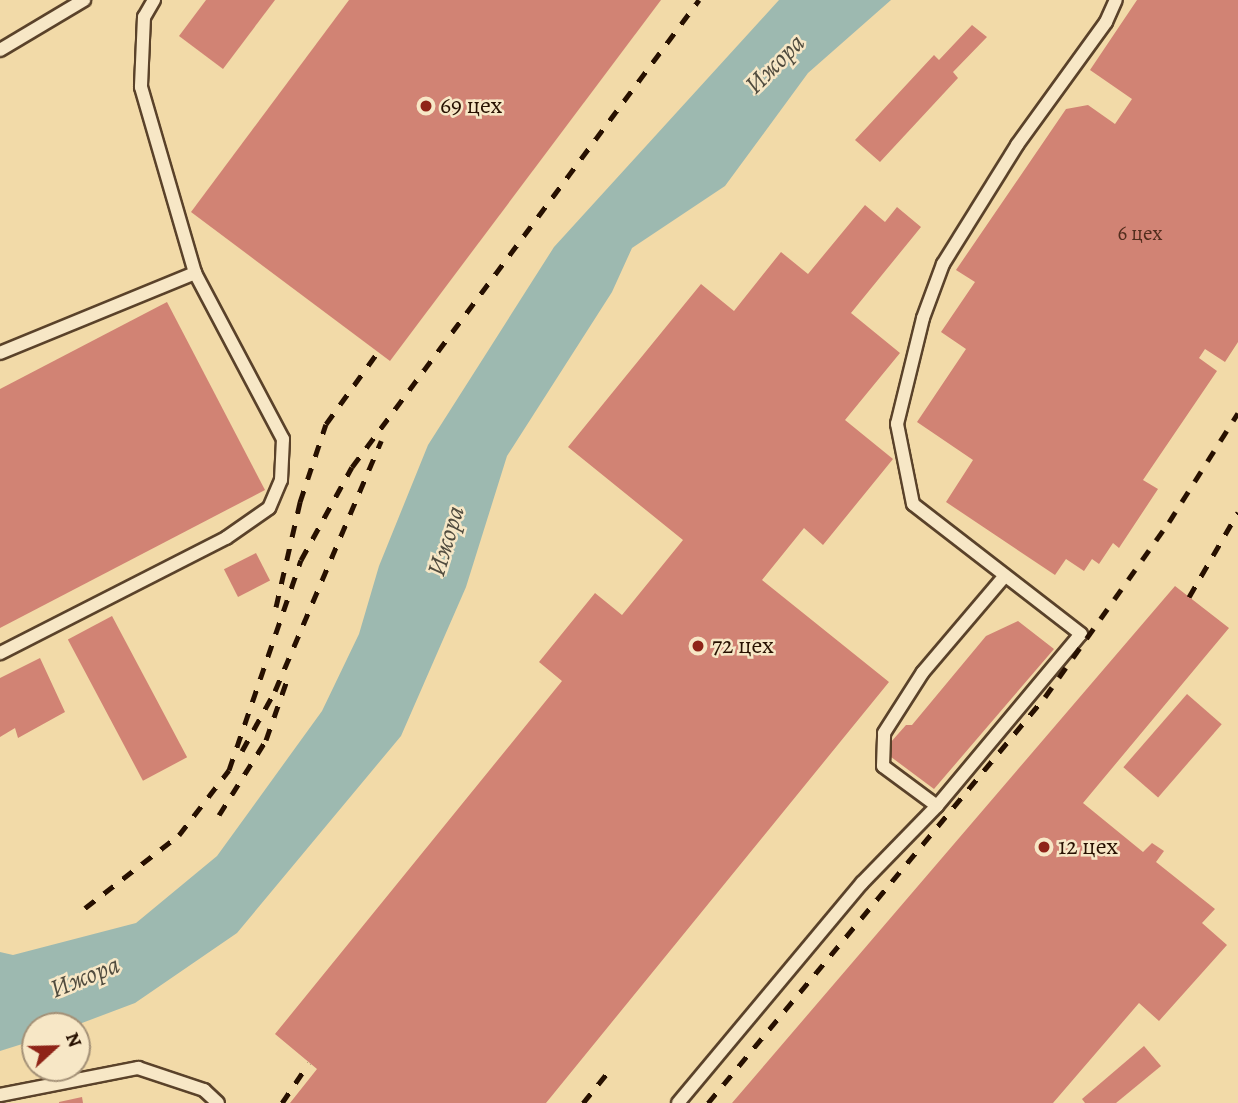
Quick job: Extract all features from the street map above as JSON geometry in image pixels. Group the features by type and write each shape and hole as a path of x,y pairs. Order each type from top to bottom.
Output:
{"lane":[{"path":"0,50 84,0"},
{"path":"0,653 226,538 269,508 281,480 283,439 195,273 141,87 144,18 153,0"},
{"path":"678,1103 862,883 937,806 1081,634 1003,578 913,503 897,424 923,318 943,264 1017,145 1106,22 1116,0"},
{"path":"0,353 195,273"},
{"path":"937,806 883,766 884,733 923,672 1003,578"},
{"path":"0,1095 138,1068 204,1090 218,1103"}],"water":[{"name":"Ижора","path":"779,0 891,0 808,73 725,186 632,248 612,292 507,456 466,587 401,736 237,933 135,1003 91,1020 91,1012 21,1012 21,1044 0,1051 0,952 13,955 136,923 217,856 322,711 359,634 379,566 428,445 554,247"}],"building":[{"path":"206,0 275,0 223,69 179,36"},
{"name":"69 цех","path":"349,0 661,0 390,361 191,212"},
{"path":"1137,0 1238,0 1238,342 1225,362 1205,349 1199,358 1217,371 1143,480 1158,489 1119,548 1113,543 1099,564 1092,559 1084,571 1066,559 1055,575 946,502 973,460 917,422 966,349 941,332 975,282 956,270 1066,109 1088,105 1115,124 1132,99 1090,70"},
{"path":"972,25 987,37 953,72 958,78 880,162 855,140 934,55 939,60"},
{"name":"72 цех","path":"865,205 885,222 897,207 921,227 851,313 900,353 845,420 893,459 823,545 804,528 762,580 889,682 546,1103 290,1103 317,1069 275,1034 562,681 539,662 595,593 622,615 683,540 568,447 701,284 734,311 781,252 808,274"},
{"path":"167,302 265,490 0,628 0,389"},
{"path":"256,553 270,581 238,597 224,569"},
{"name":"12 цех","path":"1175,586 1229,628 1083,803 1143,852 1152,843 1164,851 1156,862 1215,909 1202,923 1227,945 1159,1021 1139,1003 1053,1103 732,1103"},
{"path":"112,616 187,757 143,781 68,639"},
{"path":"1018,621 1054,649 934,789 883,751 906,725 912,725 986,636"},
{"path":"40,658 65,712 18,738 15,728 0,737 0,678"},
{"path":"1187,694 1222,724 1158,797 1123,767"},
{"path":"1144,1046 1161,1066 1116,1103 1085,1103 1082,1099"},
{"path":"82,1097 83,1103 59,1103 59,1102"}],"railway":[{"path":"85,908 179,835 229,770 301,560 352,467 699,0"},
{"path":"276,607 300,502 326,424 378,352"},
{"path":"708,1103 1045,697 1169,522 1238,413"},
{"path":"242,751 275,691 381,441"},
{"path":"1189,597 1238,512"},
{"path":"219,815 266,740 287,680"},
{"path":"282,1103 309,1063"},
{"path":"583,1103 608,1072"}],"place":[{"name":"69 цех","path":"426,106"},
{"name":"72 цех","path":"698,646"},
{"name":"12 цех","path":"1044,847"}]}
